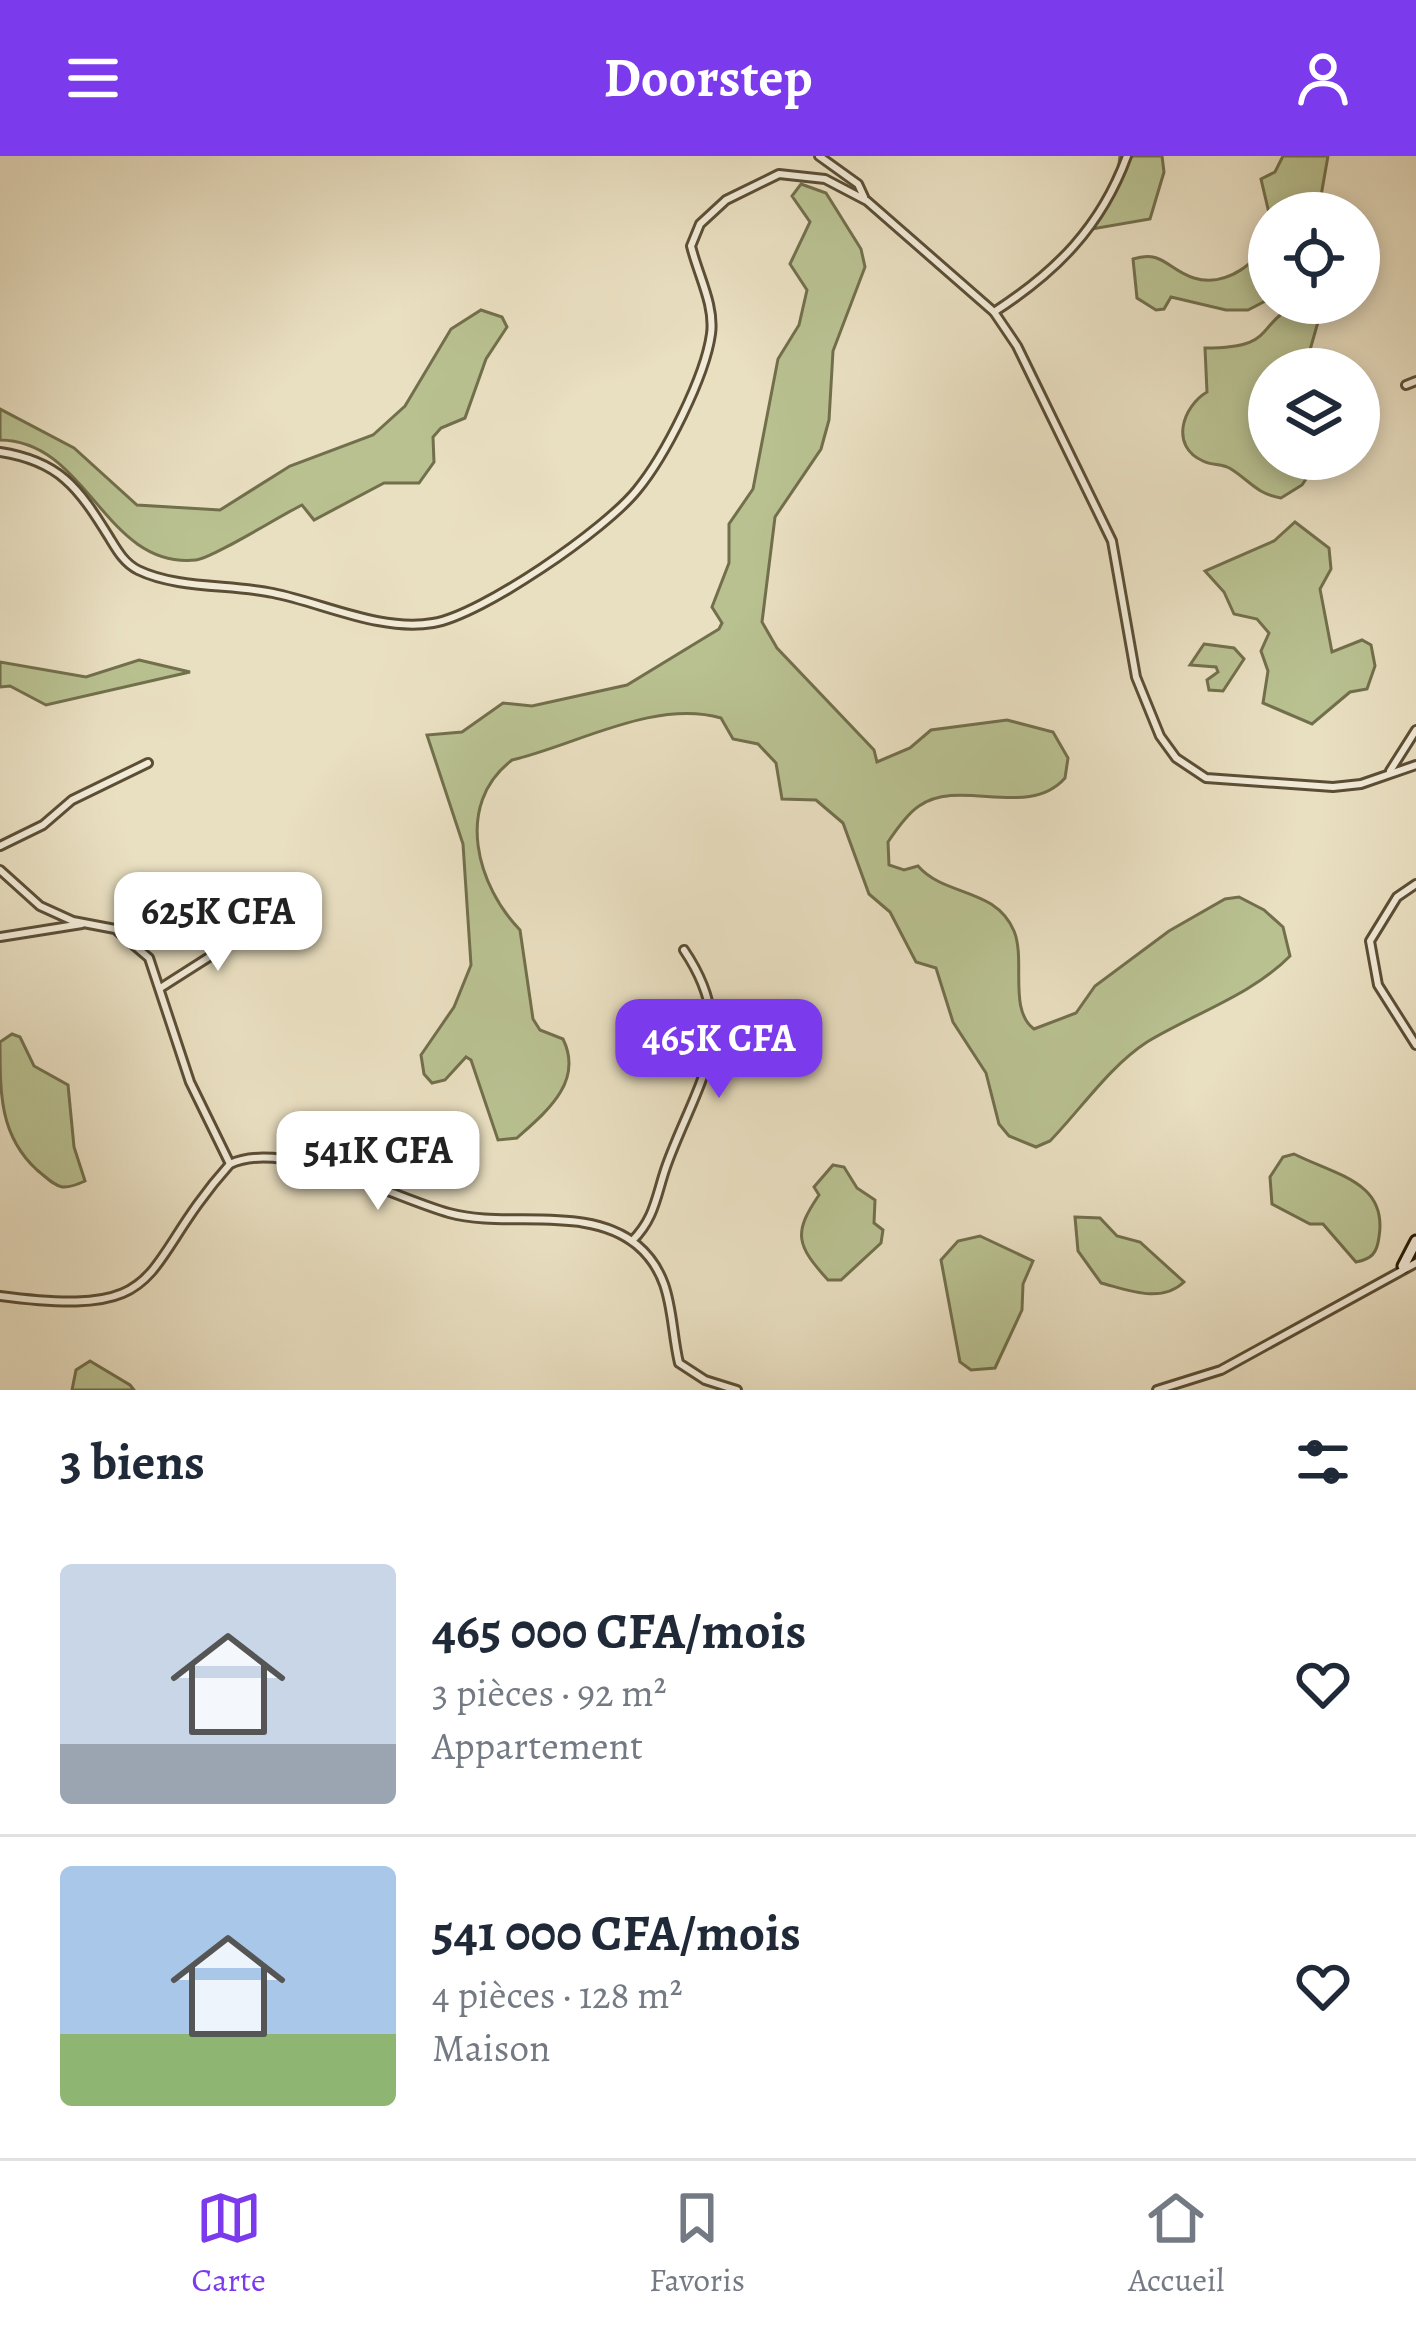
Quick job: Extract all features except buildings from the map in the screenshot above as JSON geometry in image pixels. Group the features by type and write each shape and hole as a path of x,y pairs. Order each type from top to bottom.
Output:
{"street":[{"path":"819,156 858,184 867,201"},
{"path":"994,312 1070,255 1127,156"},
{"path":"0,452 27,454 61,473 120,556 149,574 274,593 382,620 430,624 449,620 546,564 612,514 651,472 708,350 712,314 691,247 712,212 741,190 779,174 825,179 867,201 994,312 1034,378 1070,463 1105,524 1136,677 1160,736 1176,758 1206,778 1300,784 1361,784 1416,765"},
{"path":"1406,385 1416,381"},
{"path":"1388,774 1416,730"},
{"path":"0,846 43,825 73,800 148,763"},
{"path":"0,870 40,906 115,929 136,943 163,988 190,1082 230,1164"},
{"path":"1416,884 1397,897 1370,941 1378,985 1416,1045"},
{"path":"0,938 86,923"},
{"path":"163,988 253,929"},
{"path":"632,1241 655,1213 666,1166 711,1055 710,995 684,950"},
{"path":"0,1296 79,1303 121,1297 172,1249 230,1164 250,1156 290,1160 453,1214 562,1222 632,1241 655,1267 672,1303 679,1363 705,1380 737,1390"},
{"path":"1403,1266 1416,1241"},
{"path":"1157,1390 1221,1370 1403,1266 1416,1263"}],"green space":[{"path":"1120,156 1162,156 1164,172 1150,219 1092,229 1116,190"},
{"path":"1283,156 1328,156 1322,192 1264,192 1261,179 1275,172"},
{"path":"801,184 826,193 861,249 865,267 833,351 829,420 821,449 775,517 762,622 777,648 874,750 877,762 910,748 931,730 1007,720 1053,732 1068,758 1065,778 1032,796 954,795 919,806 888,842 889,865 904,870 918,866 1006,917 1017,943 1022,1010 1034,1029 1076,1013 1095,986 1169,931 1225,899 1239,897 1264,910 1283,927 1290,956 1240,993 1133,1052 1050,1141 1036,1147 1009,1136 999,1124 986,1073 953,1022 936,968 916,962 890,912 869,894 843,823 816,800 782,799 776,763 758,744 733,739 721,718 669,714 642,719 512,760 482,800 478,846 483,869 520,930 533,1019 540,1030 563,1039 569,1069 550,1107 517,1138 498,1140 471,1060 466,1057 445,1080 432,1083 424,1074 421,1055 454,1007 471,965 463,844 427,735 462,732 503,703 532,706 627,685 719,629 722,623 712,607 729,563 729,524 753,489 778,359 799,325 807,290 790,264 810,222 792,196"},
{"path":"1133,259 1158,259 1206,280 1248,264 1248,310 1226,310 1171,297 1164,309 1156,310 1137,298"},
{"path":"481,310 502,317 507,327 486,359 465,418 441,428 433,437 434,462 419,483 384,483 314,520 302,505 196,560 165,557 139,545 55,460 30,446 0,440 0,409 74,448 137,505 220,510 290,466 373,435 405,406 451,329"},
{"path":"1271,324 1317,324 1311,348 1248,348 1248,480 1305,480 1281,498 1260,490 1228,467 1192,454 1183,436 1186,416 1207,392 1205,348 1245,344"},
{"path":"1295,522 1329,548 1331,569 1320,589 1332,652 1362,640 1371,645 1375,666 1367,689 1350,692 1312,724 1263,703 1268,671 1261,651 1269,633 1257,619 1234,614 1224,592 1205,571 1274,541"},
{"path":"1204,644 1234,648 1244,659 1223,691 1209,690 1207,680 1218,672 1216,667 1190,665"},
{"path":"139,660 190,672 46,705 10,686 0,687 0,662 86,677"},
{"path":"12,1034 20,1037 34,1066 68,1085 74,1147 85,1181 69,1187 54,1184 25,1157 9,1129 0,1042"},
{"path":"1294,1154 1367,1192 1380,1219 1378,1243 1370,1257 1356,1262 1323,1224 1310,1224 1272,1204 1270,1177 1283,1157"},
{"path":"833,1165 844,1167 857,1188 875,1200 874,1223 883,1230 881,1243 841,1280 828,1280 809,1257 802,1239 805,1219 819,1195 814,1187"},
{"path":"1075,1217 1100,1218 1117,1236 1140,1242 1184,1282 1155,1294 1101,1283 1078,1251"},
{"path":"980,1236 1033,1261 1023,1284 1022,1310 995,1368 971,1370 960,1362 941,1260 958,1241"},
{"path":"90,1361 134,1390 72,1390 76,1370"}]}
